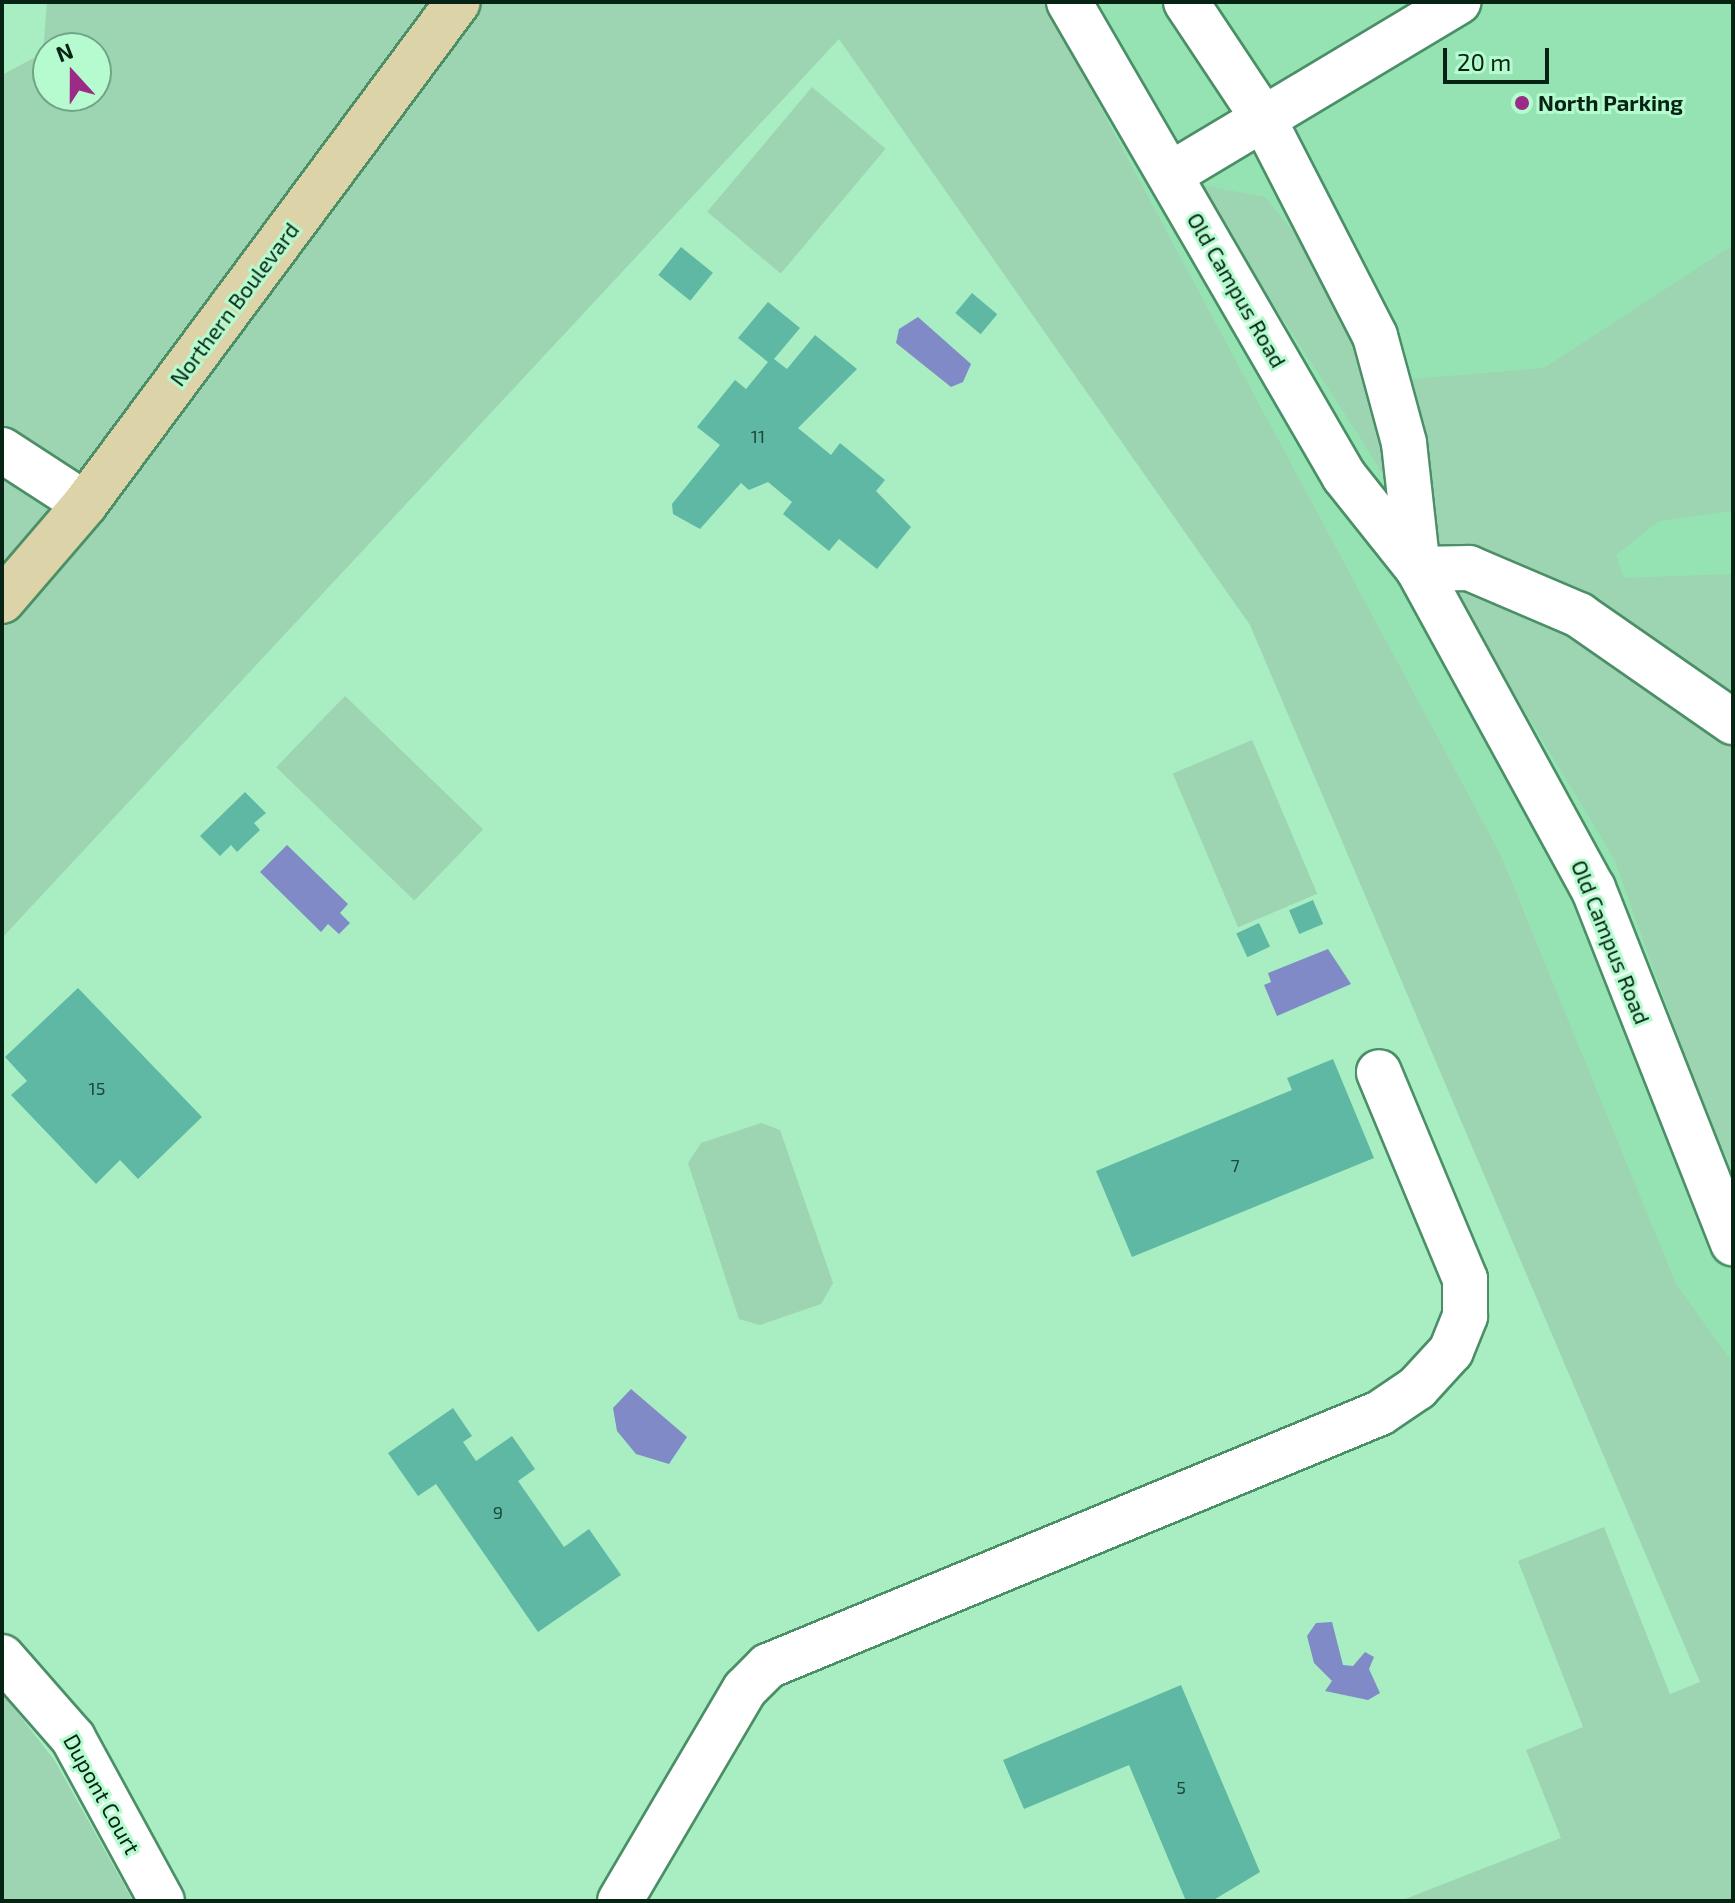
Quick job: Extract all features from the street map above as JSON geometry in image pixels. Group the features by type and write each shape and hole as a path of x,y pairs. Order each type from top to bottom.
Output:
{"main road":[{"name":"Northern Boulevard","path":"2,601 85,504 458,2"}],"street":[{"name":"Old Campus Road","path":"1069,2 1344,476 1418,569 1593,888 1733,1243"},
{"name":"Old Campus Road","path":"1186,2 1263,118 1375,336 1404,443 1418,569"},
{"path":"1171,174 1458,2"},
{"path":"2,450 85,504"},
{"path":"1418,569 1469,568 1579,615 1733,722"},
{"path":"620,1901 745,1689 768,1666 1380,1413 1442,1360 1465,1316 1465,1279 1379,1072"},
{"name":"Dupont Court","path":"2,1657 73,1738 162,1901"}],"shaded area":[{"path":"47,2 1044,2 1501,855 1676,1284 1733,1363 1733,1901 1400,1901 1561,1838 1526,1750 1583,1727 1518,1561 1604,1527 1670,1694 1700,1682 1250,625 839,39 2,938 2,75 32,59 32,112 112,112 112,32 45,32"},
{"path":"1044,2 1733,2 1733,1363 1676,1285 1501,855"},
{"path":"812,87 886,149 781,274 707,212"},
{"path":"1195,184 1265,197 1304,245 1376,382 1544,368 1733,245 1733,511 1659,521 1616,555 1624,578 1733,574 1733,1168 1712,1131 1614,859 1363,442"},
{"path":"345,696 483,829 414,901 276,767"},
{"path":"1252,740 1317,894 1238,927 1173,774"},
{"path":"761,1123 780,1130 833,1283 821,1304 760,1325 739,1319 688,1163 701,1143"},
{"path":"2,1693 55,1761 133,1901 2,1901"}],"water":[{"path":"918,317 971,364 963,382 951,387 896,343 899,329"},
{"path":"287,845 348,904 340,913 350,923 339,934 328,924 321,932 260,872"},
{"path":"1328,949 1351,984 1277,1016 1264,985 1271,982 1268,973"},
{"path":"631,1389 687,1437 669,1464 636,1454 617,1431 613,1408"},
{"path":"1332,1622 1343,1665 1353,1666 1365,1652 1374,1657 1369,1669 1380,1693 1368,1700 1325,1691 1332,1681 1314,1663 1307,1636 1316,1623"}],"building":[{"path":"681,247 713,273 690,301 658,275"},
{"path":"972,293 997,314 981,334 955,313"},
{"path":"768,302 800,328 774,359 787,369 815,335 857,369 798,428 831,455 840,443 885,480 876,491 911,527 877,569 839,539 829,551 783,514 792,502 768,482 749,490 741,483 700,529 673,514 672,504 720,445 697,427 735,380 746,389 768,362 738,338"},
{"path":"245,792 266,813 254,823 260,830 237,852 231,845 220,856 200,836"},
{"path":"1313,900 1323,924 1299,934 1289,910"},
{"path":"1259,923 1270,947 1247,957 1236,934"},
{"path":"78,988 202,1117 138,1179 120,1160 96,1184 11,1095 27,1081 5,1057"},
{"path":"1333,1059 1374,1158 1132,1257 1096,1171 1292,1090 1287,1078"},
{"path":"453,1408 472,1436 463,1442 476,1461 512,1436 535,1469 518,1481 564,1547 589,1529 621,1575 538,1632 436,1484 418,1496 388,1453"},
{"path":"1181,1685 1260,1872 1212,1901 1186,1901 1129,1765 1024,1809 1003,1760"}],"place":[{"name":"North Parking","path":"1522,103"}]}
